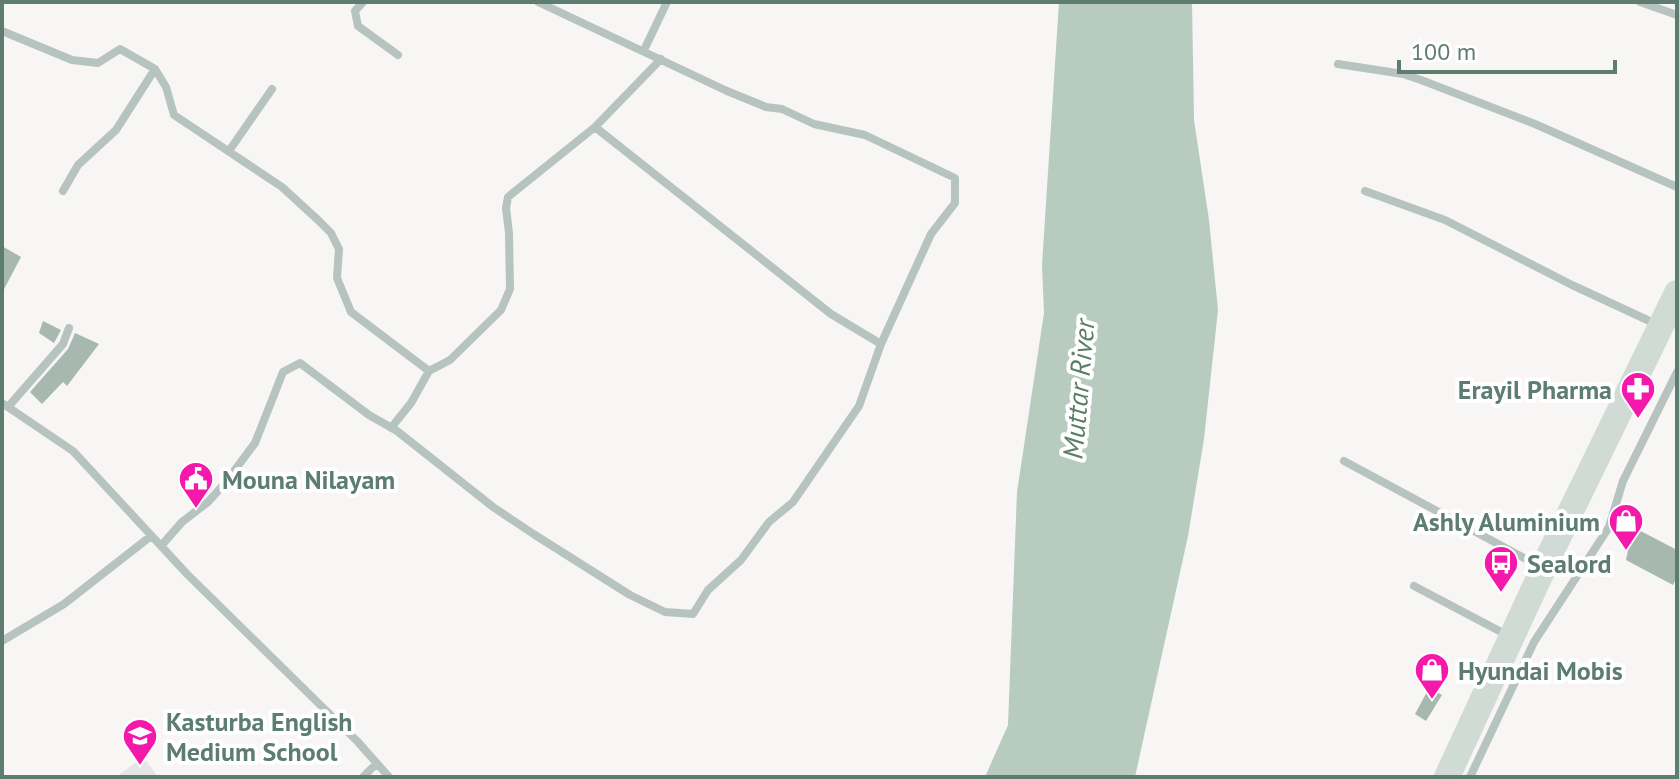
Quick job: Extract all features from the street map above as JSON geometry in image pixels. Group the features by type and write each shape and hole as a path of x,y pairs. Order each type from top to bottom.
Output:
{"highway":[{"path":"1447,777 1543,568 1677,293"}],"street":[{"path":"363,2 355,11 358,26 398,55"},
{"path":"161,546 226,482 255,443 283,372 300,363 493,507 630,595 665,612 693,614 708,590 741,560 769,522 793,502 859,406 881,344 931,234 955,203 955,178 865,135 814,124 782,109 766,107 538,2"},
{"path":"644,50 667,2"},
{"path":"1640,2 1677,15"},
{"path":"2,31 72,60 98,63 120,49 155,69 166,87 174,115 282,187 331,233 339,249 337,278 351,312 429,371"},
{"path":"391,428 411,403 429,371 450,360 501,310 510,289 508,197 595,127 661,59"},
{"path":"1338,64 1403,74 1421,80 1535,124 1677,187"},
{"path":"63,191 78,165 116,130 155,69"},
{"path":"229,151 272,89"},
{"path":"595,127 831,314 881,344"},
{"path":"1365,191 1445,220 1660,326"},
{"path":"69,328 63,344 5,405 73,451 151,536 389,777"},
{"path":"1470,777 1534,642 1609,527 1623,481 1677,372"},
{"path":"1344,461 1543,568"},
{"path":"2,641 64,604 151,536"},
{"path":"1414,586 1511,637"},
{"path":"363,777 376,764"}],"shaded area":[{"name":"Kasturba English Medium School","path":"143,757 158,777 116,777"}],"water":[{"name":"Muttar River","path":"1059,2 1192,2 1194,120 1218,310 1204,439 1188,536 1135,777 985,777 1008,725 1017,492 1044,313 1042,265"}],"building":[{"path":"2,246 21,257 2,293"},
{"path":"43,321 61,330 54,343 39,333"},
{"path":"75,333 99,344 67,386 63,382 42,404 30,392 68,349"},
{"path":"1633,527 1677,550 1677,577 1673,585 1626,560"},
{"path":"1429,688 1442,695 1426,721 1415,714"}],"place":[{"name":"Erayil Pharma","path":"1638,420"},
{"name":"Mouna Nilayam","path":"196,510"},
{"name":"Ashly Aluminium","path":"1626,552"},
{"name":"Sealord","path":"1501,594"},
{"name":"Hyundai Mobis","path":"1432,701"},
{"name":"Kasturba English Medium School","path":"140,767"}]}
